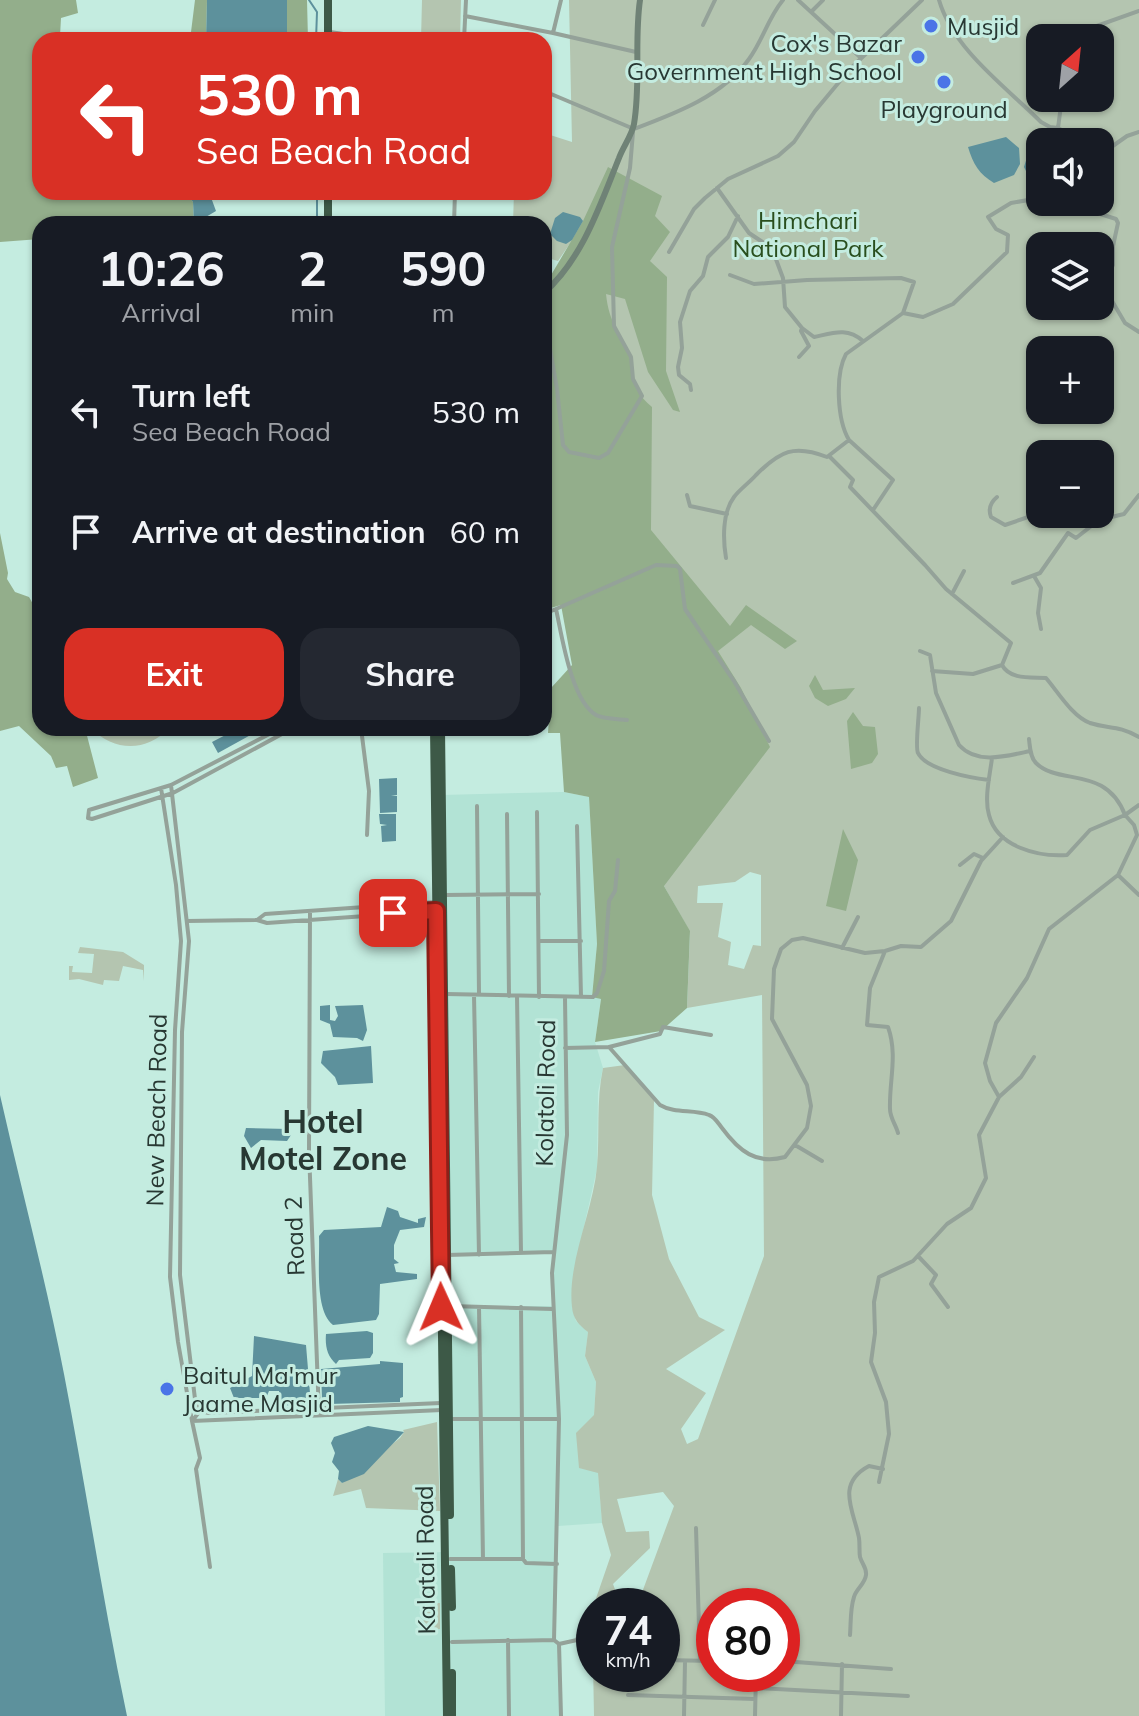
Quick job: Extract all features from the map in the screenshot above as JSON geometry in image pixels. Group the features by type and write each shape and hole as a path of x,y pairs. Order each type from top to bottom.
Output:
{"highway":[{"path":"328,0 328,32"},
{"path":"435,736 438,775"},
{"path":"440,736 438,903 445,1405"},
{"path":"438,903 444,994 444,1277 448,1306 445,1405"},
{"name":"Kalatali Road","path":"445,1405 449,1419 450,1716"},
{"name":"Kalatali Road","path":"445,1405 450,1716"}],"street":[{"path":"464,32 466,0"},
{"path":"561,0 553,33 636,52"},
{"path":"552,360 563,445 569,452 599,458 608,453 642,396 633,379 631,357 614,326 612,247 630,168 638,74 636,52 640,0"},
{"path":"703,25 715,0"},
{"path":"552,94 634,129 661,120 723,87 750,58 772,14 783,0"},
{"path":"798,0 861,59"},
{"path":"812,11 823,0"},
{"path":"669,252 694,209 728,179 778,156 794,142 815,111 861,59 922,0"},
{"path":"939,0 945,20 960,42 1041,122 1058,128 1060,112"},
{"path":"1102,24 1139,11"},
{"path":"465,16 548,32"},
{"path":"552,284 572,261 588,231 634,129"},
{"path":"1114,145 1139,132"},
{"path":"717,188 749,233 774,254 784,282 782,297 785,307 802,328 814,337 850,332 863,341"},
{"path":"903,313 923,317 953,304 1007,252 1008,235 996,229 988,217 1011,203 1026,200"},
{"path":"691,390 690,384 679,375 682,348 680,322 690,291 703,276 708,257 728,237 738,216"},
{"path":"1107,216 1118,223 1113,265 1106,280 1108,294 1125,323 1139,332"},
{"path":"730,275 754,284 901,278 914,282 903,313 846,354 841,362 839,405 849,440 893,480 873,510"},
{"path":"799,357 809,346 802,328"},
{"path":"829,456 849,440"},
{"path":"726,558 723,541 733,498 770,460 807,449 829,456 853,480 850,487 952,594 1011,643 1002,665 1004,671 1011,675 1046,678 1082,719 1093,724 1113,725 1139,737"},
{"path":"687,495 690,506 727,514"},
{"path":"1114,516 1124,514 1139,495"},
{"path":"997,497 989,513 999,523 1010,525 1026,519"},
{"path":"1013,583 1040,573 1068,533 1076,538 1088,528"},
{"path":"552,611 656,565 677,566 685,609 734,681 769,741"},
{"path":"952,594 964,571"},
{"path":"1034,576 1042,592 1038,613 1041,629"},
{"path":"556,609 582,700 596,715 627,720"},
{"path":"920,651 930,655 936,693 959,745 969,754 992,758 1030,751"},
{"path":"932,671 973,674 1002,665"},
{"path":"919,708 916,748 924,760 960,777 989,780"},
{"path":"266,736 171,785 89,810 87,814 92,819 173,793 278,736"},
{"path":"362,736 369,791 367,835"},
{"path":"999,1097 985,1063 996,1023 1027,978 1049,929 1118,875 1137,835 1134,825 1117,802 1098,784 1042,767 1034,761 1029,739"},
{"path":"992,758 989,818 1003,837 1026,851 1067,855 1090,830 1125,815 1139,805"},
{"name":"New Beach Road","path":"171,785 189,941 182,1071 180,1275 195,1399 200,1411"},
{"name":"New Beach Road","path":"161,788 180,920 170,1277 178,1342 200,1458 196,1469 210,1567"},
{"path":"477,806 479,1255"},
{"path":"537,812 539,997"},
{"path":"507,814 509,996"},
{"path":"577,826 581,997"},
{"path":"609,1047 667,1110 708,1114 749,1156 785,1157 807,1128 811,1106 803,1076 773,1023 775,963 785,944 810,939 865,953 901,946 921,947 955,914 983,858 1003,837"},
{"path":"960,865 974,854 983,858"},
{"path":"565,998 593,997 597,993 604,971 609,901 615,891 618,860"},
{"path":"1118,875 1137,888 1139,895"},
{"path":"180,920 257,920 267,923 311,920 372,915 477,895 539,894"},
{"path":"257,920 265,914 438,903"},
{"path":"371,906 372,915"},
{"name":"Road 2","path":"310,911 309,1151 319,1415"},
{"path":"842,948 858,917"},
{"path":"539,941 581,941"},
{"path":"885,951 870,988 867,1025 888,1027 892,1039 893,1075 889,1111 898,1133"},
{"name":"Kolatoli Road","path":"444,994 565,998 567,1135 553,1252 552,1309"},
{"path":"177,996 185,997"},
{"name":"Kolatoli Road","path":"517,996 521,1253"},
{"path":"565,1048 609,1047 660,1034 663,1027 711,1035"},
{"path":"879,1482 888,1450 889,1420 883,1390 871,1362 876,1286 882,1273 899,1269 918,1256 947,1224 974,1203 986,1178 979,1135 999,1097 1021,1077 1034,1057"},
{"path":"175,1071 182,1071"},
{"path":"795,1145 822,1161"},
{"path":"446,1255 553,1252"},
{"path":"918,1256 936,1275 931,1284 948,1307"},
{"path":"170,1277 180,1275"},
{"path":"448,1306 552,1309 559,1419 557,1642 561,1716"},
{"path":"479,1307 483,1559"},
{"path":"521,1307 523,1559 526,1563 557,1564"},
{"path":"192,1421 200,1411 445,1405"},
{"path":"192,1421 445,1405"},
{"path":"449,1419 559,1419"},
{"path":"850,1635 853,1599 866,1577 849,1492 852,1480 861,1470 869,1466 883,1469"},
{"path":"696,1528 698,1588"},
{"path":"450,1559 523,1559"},
{"path":"508,1640 509,1716"},
{"path":"452,1642 576,1640"},
{"path":"680,1661 696,1660"},
{"path":"684,1716 685,1661"},
{"path":"800,1662 891,1669"},
{"path":"841,1716 842,1664"},
{"path":"800,1690 908,1696"},
{"path":"755,1692 755,1716"},
{"path":"628,1695 755,1699"}],"shaded area":[{"path":"0,0 76,0 78,13 61,18 60,32 32,32 32,200 192,200 194,216 32,216 32,240 0,242"},
{"path":"195,0 207,0 206,32 191,32"},
{"path":"287,0 307,0 308,32 287,32"},
{"path":"608,167 662,196 655,216 670,232 650,261 667,277 666,371 680,412 673,410 648,372 625,299 606,294 612,319 632,363 636,387 652,407 651,530 730,626 746,605 797,641 785,649 751,625 718,651 741,688 770,747 664,886 690,931 687,1008 661,1031 595,1042 601,999 592,997 597,944 589,797 564,792 560,733 552,733 552,687 572,665 561,605 552,608 552,273 583,221"},
{"path":"0,533 7,579 15,592 29,597 32,602 32,736 87,736 98,778 73,787 67,766 56,768 51,756 19,726 0,731"},
{"path":"815,675 823,690 855,688 846,699 828,706 815,698 809,686"},
{"path":"853,712 863,726 875,727 878,754 872,763 851,769 847,721"},
{"path":"564,792 589,797 597,944 592,996 601,999 595,1042 603,1068 598,1092 597,1169 576,1262 572,1306 576,1321 588,1332 585,1356 596,1382 594,1415 602,1523 558,1526 554,1635 561,1646 562,1716 385,1716 383,1553 448,1552 446,1306 552,1306 553,1253 445,1255 441,795"},
{"path":"843,829 858,860 846,911 826,906"}],"green space":[{"path":"422,0 461,0 460,32 421,32"},
{"name":"Himchari National Park","path":"569,0 1139,0 1139,1716 594,1716 594,1692 680,1692 680,1588 644,1588 674,1506 663,1492 617,1499 626,1532 649,1531 650,1548 613,1584 614,1588 600,1588 611,1555 602,1523 598,1473 579,1468 576,1433 594,1415 596,1382 585,1356 588,1332 574,1315 571,1290 595,1184 603,1068 625,1065 654,1100 652,1195 669,1259 699,1317 725,1330 666,1369 706,1393 681,1429 687,1444 698,1439 764,1256 762,995 687,1008 690,932 664,886 588,553 575,236 558,261 552,259 552,216 513,216 514,200 552,200 552,136 572,142","holes":["750,872 761,875 761,946 753,945 744,969 728,965 731,942 718,937 723,903 697,903 698,886 735,882"]},
{"path":"100,736 160,736 141,745 110,742"},
{"path":"80,947 123,952 144,965 144,981 143,970 123,966 119,981 104,980 103,985 79,979 69,980 69,966 73,966 72,972 92,973 94,954 78,953"},
{"path":"437,1422 440,1511 366,1508 361,1489 333,1496 338,1479 342,1483 400,1438 403,1430"},
{"path":"423,1603 440,1603 440,1629 424,1629"}],"water":[{"path":"207,0 287,0 287,32 206,32"},
{"path":"1006,137 1019,148 1020,164 1014,175 994,183 977,168 968,147"},
{"path":"192,200 212,200 216,211 208,216 194,216"},
{"path":"563,212 580,217 583,221 572,240 566,244 552,236 555,218"},
{"path":"224,736 249,736 218,753 212,742"},
{"path":"397,778 397,795 391,796 397,796 397,812 380,813 379,779"},
{"path":"379,814 396,814 396,841 382,842 381,826 387,825 380,824"},
{"path":"330,1005 330,1020 335,1021 338,1016 335,1006 363,1005 367,1030 363,1041 333,1037 330,1024 320,1020 320,1006"},
{"path":"371,1046 373,1083 338,1085 335,1077 321,1063 323,1051"},
{"path":"0,1095 57,1339 127,1716 0,1716"},
{"path":"246,1128 289,1129 291,1135 287,1141 261,1140 251,1148 244,1136"},
{"path":"387,1207 398,1211 400,1217 418,1223 418,1219 426,1217 424,1227 400,1230 394,1245 394,1259 399,1263 394,1264 396,1272 417,1274 417,1279 380,1284 376,1320 333,1325 327,1318 320,1297 319,1236 324,1230 381,1227"},
{"path":"373,1333 370,1358 339,1360 336,1364 333,1361 327,1350 326,1334"},
{"path":"254,1336 306,1345 310,1393 306,1406 280,1405 279,1391 269,1391 266,1398 234,1398 230,1388 252,1376"},
{"path":"380,1361 403,1363 403,1397 400,1402 329,1404 322,1399 321,1369 380,1364"},
{"path":"368,1426 404,1432 364,1474 342,1483 338,1479 339,1471 332,1462 335,1453 331,1443 334,1437"}],"waterway":[{"path":"309,0 317,12 316,32"},
{"path":"317,200 317,216"}],"place":[{"name":"Musjid","path":"931,26"},
{"name":"Cox's Bazar Government High School","path":"918,57"},
{"name":"Playground","path":"944,82"},
{"name":"Baitul Ma'mur Jaame Masjid","path":"167,1389"}],"district":[{"name":"Hotel Motel Zone","path":"323,1140"}],"route":[{"path":"393,913 436,911 441,1307"}]}
